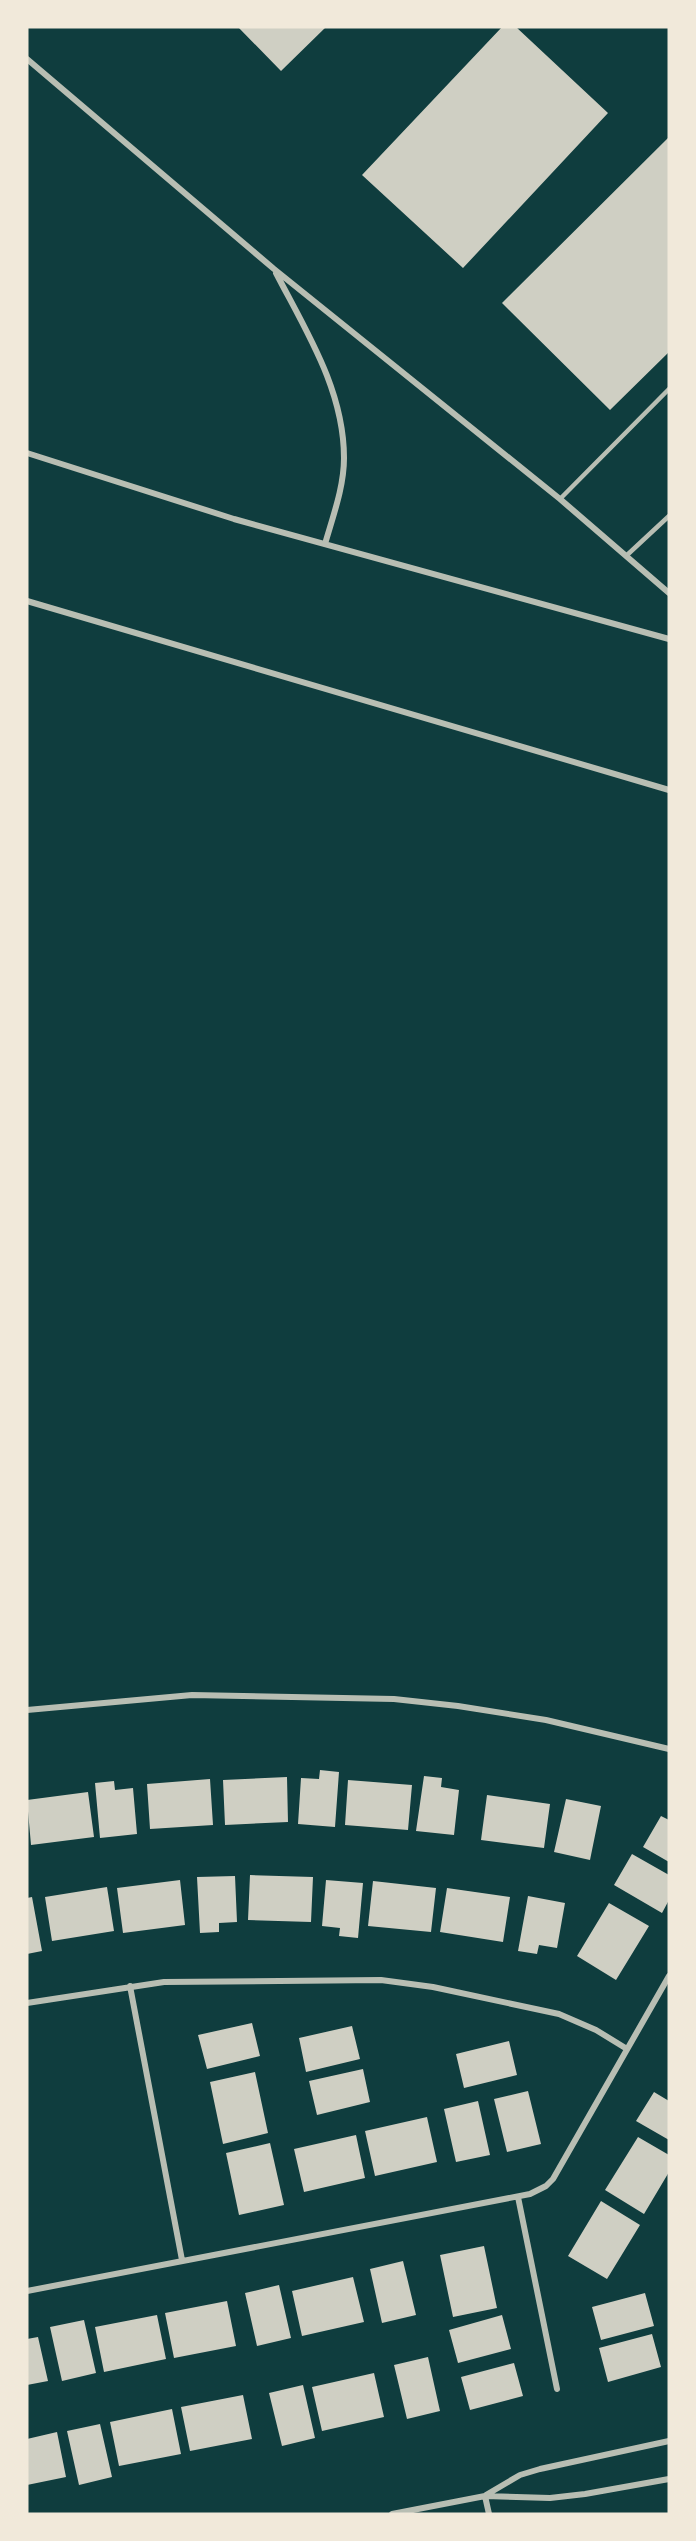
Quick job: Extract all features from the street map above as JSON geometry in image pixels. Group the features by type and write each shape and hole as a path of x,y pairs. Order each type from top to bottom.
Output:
{"street":[{"path":"27,59 274,269 561,499 669,593"},
{"path":"274,269 318,354 334,392 342,426 344,459 341,482 325,543"},
{"path":"27,453 234,519 669,639"},
{"path":"27,602 669,790"},
{"path":"27,1710 192,1695 394,1698 546,1720 669,1749"},
{"path":"27,2291 518,2197 539,2191 553,2179 669,1976"},
{"path":"27,2003 130,1986 188,1982 381,1980 407,1983 559,2014 596,2030 627,2049"},
{"path":"130,1986 182,2260"},
{"path":"518,2197 557,2389"},
{"path":"485,2496 520,2475 540,2469 669,2441"},
{"path":"392,2514 485,2496 550,2498 669,2479"},
{"path":"485,2496 489,2514"}],"lane":[{"path":"561,499 669,389"},
{"path":"626,556 669,516"}],"building":[{"path":"238,27 326,27 281,71"},
{"path":"502,27 516,27 608,113 463,268 362,175"},
{"path":"669,137 669,352 610,410 502,303"},
{"path":"320,1770 339,1772 335,1827 298,1824 301,1778 319,1779"},
{"path":"424,1776 442,1778 441,1787 459,1790 454,1835 416,1831"},
{"path":"287,1777 288,1822 225,1825 223,1780"},
{"path":"210,1779 213,1825 150,1829 147,1784"},
{"path":"348,1780 412,1785 408,1830 345,1825"},
{"path":"114,1781 115,1790 133,1788 137,1834 100,1838 95,1783"},
{"path":"88,1792 94,1837 31,1845 27,1800"},
{"path":"487,1795 550,1804 544,1848 481,1840"},
{"path":"566,1799 601,1806 590,1860 554,1852"},
{"path":"661,1816 669,1820 669,1862 643,1847"},
{"path":"632,1854 669,1875 669,1900 662,1913 614,1885"},
{"path":"250,1875 313,1877 311,1922 248,1920"},
{"path":"235,1876 237,1922 219,1923 219,1932 200,1933 197,1877"},
{"path":"180,1880 185,1925 123,1933 117,1888"},
{"path":"326,1880 363,1883 358,1938 339,1936 340,1928 322,1926"},
{"path":"373,1881 436,1888 431,1932 368,1926"},
{"path":"107,1887 114,1931 52,1941 45,1897"},
{"path":"447,1888 510,1897 503,1942 440,1932"},
{"path":"528,1896 565,1903 557,1948 539,1945 537,1954 518,1951"},
{"path":"32,1897 42,1951 27,1954 27,1898"},
{"path":"609,1903 649,1926 616,1980 577,1956"},
{"path":"252,2023 260,2056 207,2069 198,2035"},
{"path":"352,2026 360,2059 306,2072 299,2038"},
{"path":"509,2041 517,2075 464,2088 456,2054"},
{"path":"363,2069 370,2102 317,2115 309,2081"},
{"path":"255,2072 268,2133 223,2144 210,2082"},
{"path":"528,2091 541,2144 507,2152 494,2099"},
{"path":"654,2092 669,2101 669,2140 636,2121"},
{"path":"478,2101 490,2155 456,2162 444,2109"},
{"path":"427,2117 437,2162 375,2176 365,2131"},
{"path":"356,2135 365,2178 304,2192 294,2149"},
{"path":"638,2137 669,2155 669,2172 644,2214 605,2190"},
{"path":"270,2143 284,2205 239,2215 226,2153"},
{"path":"601,2201 640,2225 607,2279 568,2256"},
{"path":"484,2246 497,2308 453,2317 440,2255"},
{"path":"403,2261 416,2315 382,2323 370,2269"},
{"path":"353,2277 364,2322 302,2336 292,2291"},
{"path":"279,2285 291,2338 257,2346 245,2293"},
{"path":"645,2293 654,2326 601,2340 592,2307"},
{"path":"227,2301 236,2346 174,2358 165,2313"},
{"path":"157,2315 166,2359 104,2372 95,2327"},
{"path":"502,2315 511,2349 458,2363 449,2330"},
{"path":"84,2320 96,2373 62,2381 50,2327"},
{"path":"652,2334 661,2367 608,2382 599,2348"},
{"path":"38,2337 48,2381 27,2385 27,2339"},
{"path":"428,2357 440,2411 407,2419 394,2365"},
{"path":"514,2363 523,2396 470,2410 461,2377"},
{"path":"374,2373 384,2417 322,2431 312,2387"},
{"path":"303,2385 315,2438 282,2446 269,2393"},
{"path":"243,2395 252,2439 190,2451 181,2407"},
{"path":"172,2409 181,2454 119,2466 110,2422"},
{"path":"100,2424 112,2477 79,2485 67,2431"},
{"path":"57,2432 66,2477 27,2485 27,2439"}]}
